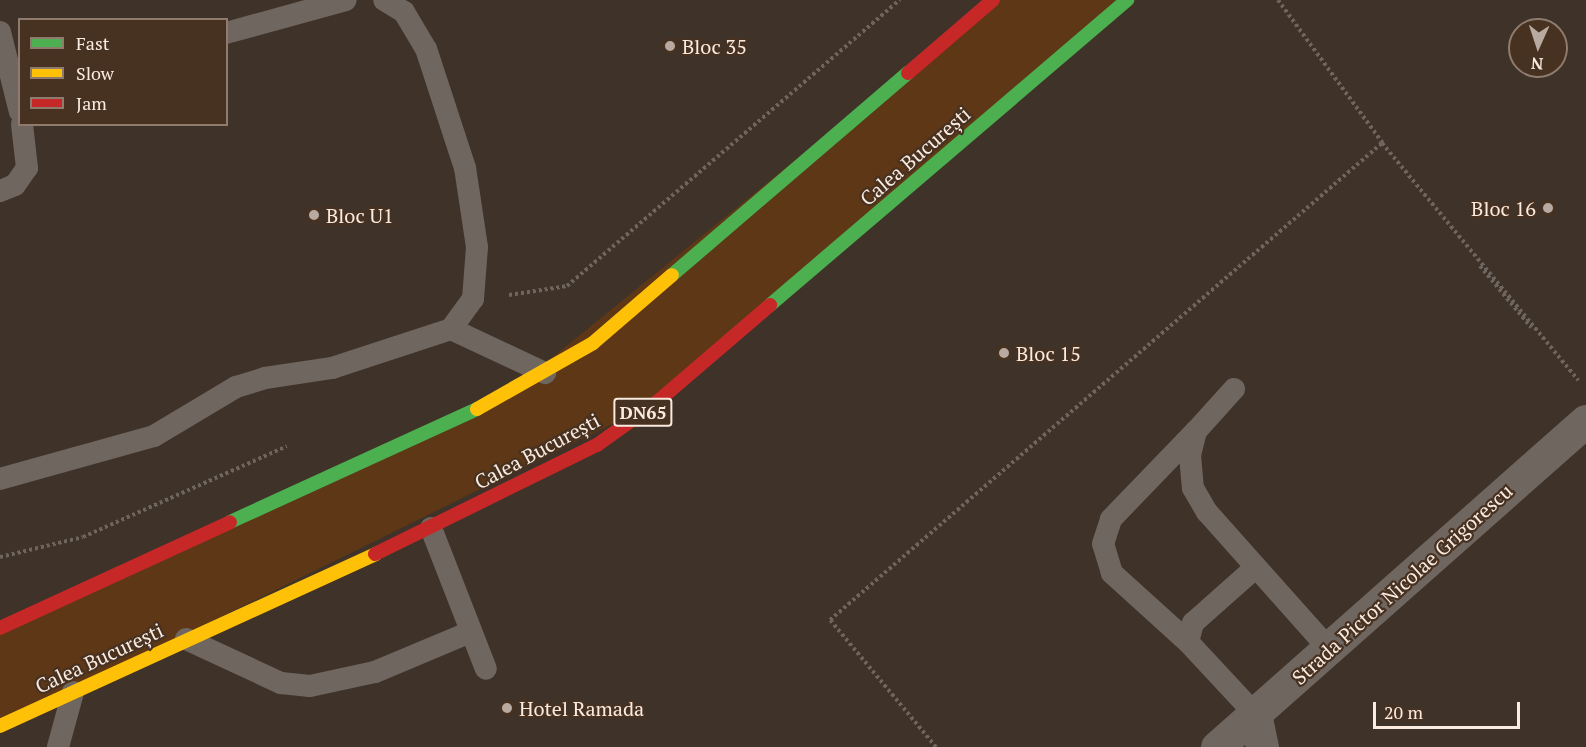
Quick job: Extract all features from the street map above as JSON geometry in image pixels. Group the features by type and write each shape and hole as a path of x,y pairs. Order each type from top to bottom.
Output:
{"main road":[{"path":"0,628 392,450 545,373 634,312 993,0"},
{"name":"Calea București","path":"0,726 431,528 597,445 657,402 1127,0"}],"street":[{"name":"Strada Pictor Nicolae Grigorescu","path":"1217,747 1586,421"},
{"path":"1255,714 1262,747"}],"lane":[{"path":"228,32 346,0"},
{"path":"0,478 154,436 236,387 265,378 332,368 451,329 473,299 477,247 465,168 426,49 404,12 384,0"},
{"path":"0,32 18,98"},
{"path":"0,191 15,185 27,168 22,126"},
{"path":"451,329 545,373"},
{"path":"1234,389 1111,519 1103,544 1112,573 1188,642 1255,714"},
{"path":"1196,431 1190,455 1193,488 1256,567 1329,649"},
{"path":"431,528 486,669"},
{"path":"1188,642 1193,623 1256,567"},
{"path":"186,639 281,683 310,686 375,672 470,632"},
{"path":"58,747 73,692"}],"path":[{"path":"473,299 567,286 900,0"},
{"path":"1278,0 1382,143 1586,390"},
{"path":"936,747 830,620 1382,143"},
{"path":"0,557 83,537 297,441"}],"shaded area":[{"path":"992,0 1127,0 657,402 0,726 0,628 505,396"}],"traffic: fast":[{"path":"770,305 1127,0"},
{"path":"672,275 908,73"},
{"path":"230,522 477,409"}],"traffic: slow":[{"path":"477,409 593,343 672,275"},
{"path":"0,726 375,554"}],"traffic: jam":[{"path":"908,73 993,0"},
{"path":"375,554 597,445 657,402 770,305"},
{"path":"0,628 230,522"}],"place":[{"name":"Bloc 35","path":"670,46"},
{"name":"Bloc 16","path":"1548,208"},
{"name":"Bloc U1","path":"314,215"},
{"name":"Bloc 15","path":"1004,353"},
{"name":"Hotel Ramada","path":"507,708"}]}
